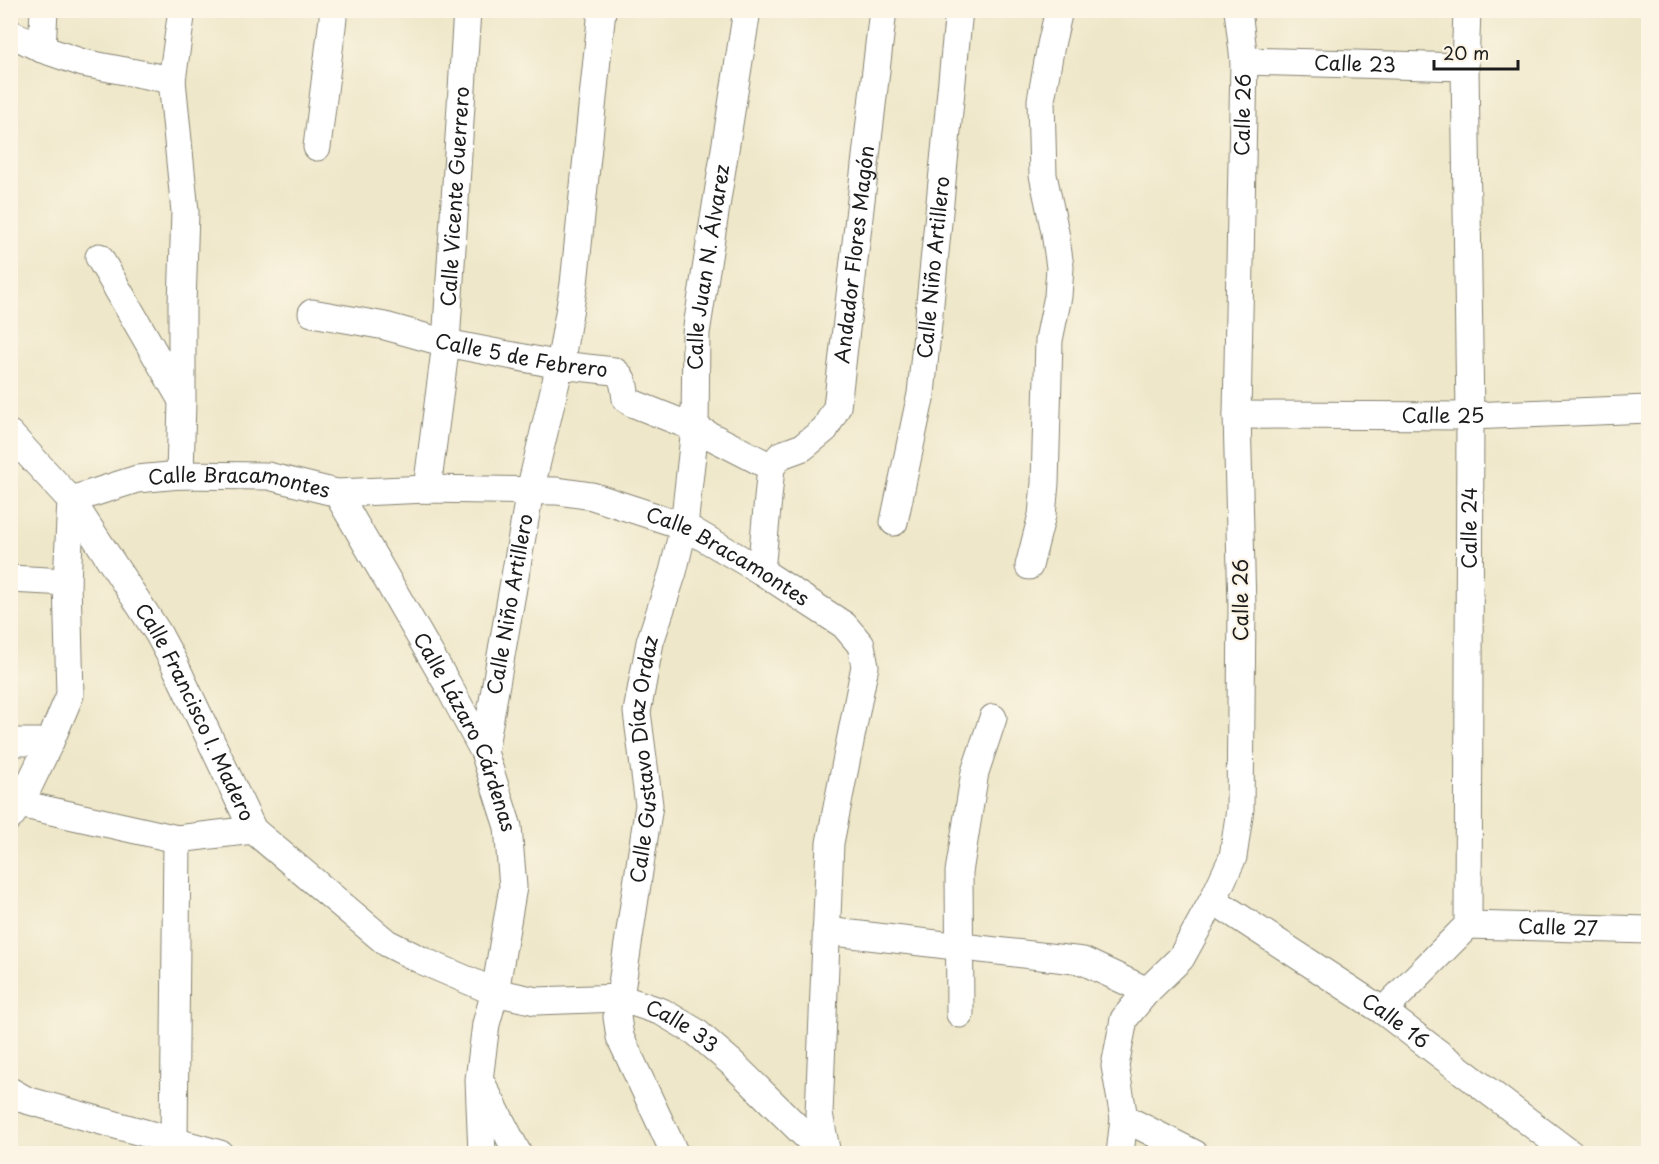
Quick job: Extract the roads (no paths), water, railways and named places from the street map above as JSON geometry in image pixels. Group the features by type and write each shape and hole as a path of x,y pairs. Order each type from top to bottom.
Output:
{"street":[{"path":"42,49 44,10"},
{"path":"180,475 185,212 172,80 182,10"},
{"path":"318,147 334,10"},
{"name":"Calle Vicente Guerrero","path":"427,489 446,343 468,10"},
{"name":"Calle Niño Artillero","path":"484,752 530,491 560,365 574,284 602,10"},
{"name":"Calle Juan N. Álvarez","path":"684,526 695,428 696,333 747,10"},
{"name":"Andador Flores Magón","path":"771,467 781,455 803,447 825,429 837,407 883,10"},
{"name":"Calle Niño Artillero","path":"894,522 921,394 959,10"},
{"path":"1029,566 1042,515 1049,340 1058,296 1060,267 1043,175 1041,100 1050,45 1059,10"},
{"name":"Calle 26","path":"1120,1154 1124,1118 1115,1066 1124,1019 1147,991 1180,958 1213,900 1233,857 1240,809 1242,607 1237,415 1244,61 1238,10"},
{"name":"Calle 24","path":"1467,10 1465,67 1470,416 1468,925"},
{"path":"10,33 42,49 83,63 172,80"},
{"name":"Calle 23","path":"1244,61 1465,67"},
{"path":"99,257 182,401"},
{"name":"Calle 5 de Febrero","path":"312,313 385,326 446,343 560,365 614,370 622,379 626,399 632,403 695,428 771,467"},
{"name":"Calle 25","path":"1237,415 1470,416 1648,409"},
{"name":"Calle Francisco I. Madero","path":"10,434 71,500 158,633 253,830 387,943 495,992"},
{"path":"761,571 771,467"},
{"name":"Calle Bracamontes","path":"71,500 137,479 180,475 268,476 337,494 427,489 557,491 592,496 684,526 761,571 844,625 861,645 865,666 830,843 819,1114 826,1154"},
{"name":"Calle Lázaro Cárdenas","path":"337,494 448,685 484,752 508,827 513,887 495,992 486,1024 479,1080 482,1154"},
{"path":"71,500 68,582 70,695 50,742 15,811 177,839 253,830"},
{"name":"Calle Gustavo Díaz Ordaz","path":"675,1154 620,1037 617,1017 649,805 637,712 650,642 673,572 684,526"},
{"path":"10,579 68,582"},
{"path":"960,1014 958,872 975,772 993,717"},
{"path":"10,742 50,742"},
{"path":"174,1141 177,839"},
{"name":"Calle 16","path":"1213,900 1383,1011 1570,1154"},
{"path":"1383,1011 1468,925"},
{"name":"Calle 27","path":"1468,925 1648,930"},
{"path":"826,931 1083,961 1147,991"},
{"name":"Calle 33","path":"495,992 536,1001 620,998 662,1011 696,1032 733,1064 826,1154"},
{"path":"479,1080 518,1154"},
{"path":"10,1091 26,1100 220,1154"},
{"path":"1124,1118 1195,1154"}]}
